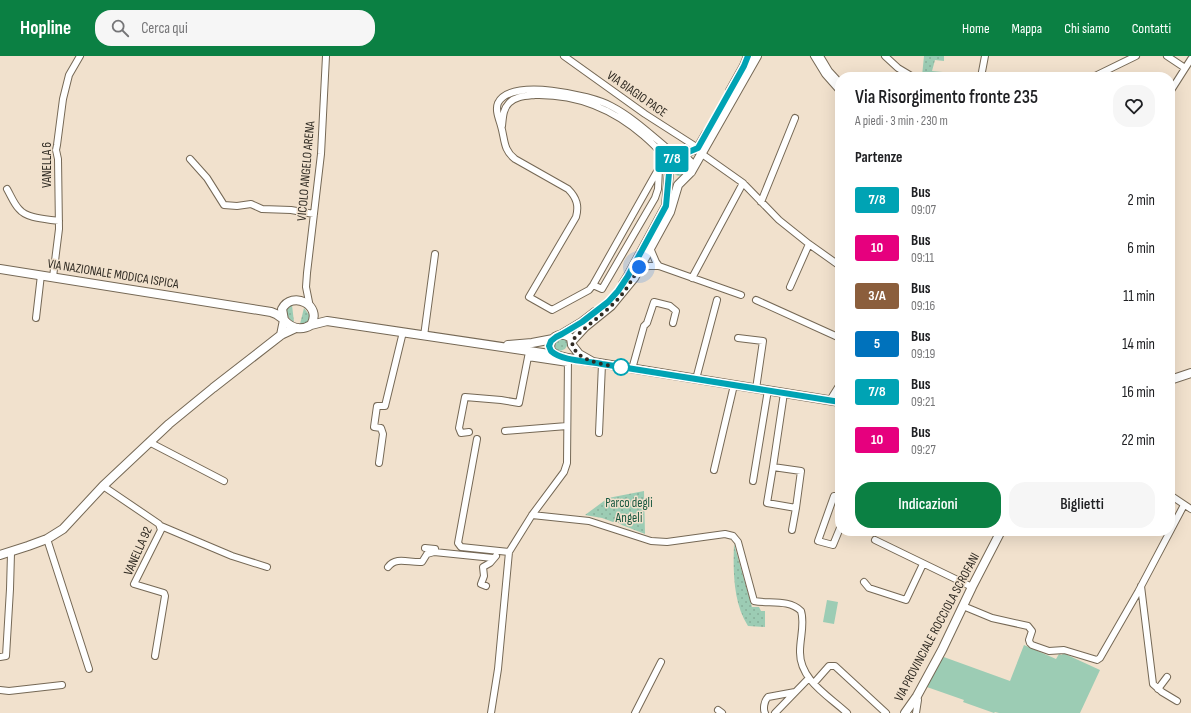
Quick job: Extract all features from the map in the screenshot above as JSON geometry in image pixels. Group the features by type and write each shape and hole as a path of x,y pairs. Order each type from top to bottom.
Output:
{"main road":[{"path":"223,304 271,312 283,319 289,325 296,328 304,328 310,325 326,322 482,344 529,354 558,355 567,352 571,348 572,343 585,327 611,306 634,278 670,212 678,185 691,172 748,56"},
{"path":"482,344 518,345 553,339 582,322 608,302 618,291 628,276 666,206 665,169 672,160 679,155 700,151 714,131 757,56"},
{"path":"679,155 691,163 691,172"},
{"path":"665,169 675,178 684,179"},
{"name":"VIA NAZIONALE MODICA ISPICA","path":"0,269 223,304"},
{"path":"223,304 253,305 272,308 296,300 305,303 327,317 373,328"},
{"path":"281,336 283,327 282,309 286,304"},
{"path":"310,325 314,316 311,308"},
{"path":"0,555 47,539 63,529 103,486 149,442 213,388 281,336 296,328"},
{"path":"562,334 568,336 579,354 593,362"},
{"path":"553,339 549,346 551,351 568,360 593,362 835,401"},
{"path":"1175,378 1191,373"},
{"name":"VIA PROVINCIALE ROCCIOLA SCROFANI","path":"905,713 917,696 998,536"}],"street":[{"name":"VANELLA 6","path":"54,277 59,221 58,159 56,150 60,119 69,75 80,56"},
{"name":"VICOLO ANGELO ARENA","path":"311,308 306,287 306,273 321,154 326,56"},
{"name":"VIA BIAGIO PACE","path":"564,56 700,151 743,183 779,220 835,262"},
{"path":"819,56 835,78"},
{"path":"819,56 825,74 835,85"},
{"path":"884,56 901,72"},
{"path":"982,72 985,56"},
{"path":"1103,72 1136,56"},
{"path":"1167,56 1185,68"},
{"path":"1175,84 1191,59"},
{"path":"665,169 612,250 589,290 552,310 529,297 576,217 578,209 573,194 568,189 512,156 505,147 497,108 501,99 505,95 520,91 557,91 586,96 611,106 633,120 667,148 679,155"},
{"path":"502,129 505,109 515,98 542,95 575,99 601,107 623,120 658,149 665,169 658,183 655,198 602,289 593,285"},
{"path":"761,202 795,118"},
{"path":"663,160 669,153 679,155"},
{"path":"190,159 207,178 224,205 237,206 251,204 262,209 291,210 314,214"},
{"path":"692,278 743,183"},
{"path":"7,190 22,212 36,217 59,221"},
{"path":"790,287 809,244"},
{"path":"650,248 659,266"},
{"path":"612,250 622,255"},
{"path":"424,336 435,254"},
{"path":"639,267 659,266 741,295"},
{"path":"36,318 41,275"},
{"path":"296,300 304,293 306,287"},
{"path":"696,379 717,300"},
{"path":"756,300 835,336"},
{"path":"632,369 644,326 647,323 654,302 670,306 676,311 673,323"},
{"path":"379,463 383,434 381,428 374,427 377,406 385,406 403,332"},
{"path":"738,338 763,341 756,388"},
{"path":"469,432 461,433 459,428 465,397 519,403 529,354 568,360 567,463 564,472 532,515 509,554 498,669 491,713"},
{"path":"599,433 602,364"},
{"path":"714,470 734,385"},
{"path":"754,481 768,390"},
{"path":"830,400 835,392"},
{"path":"784,393 767,503 796,508"},
{"path":"505,431 567,426"},
{"path":"477,439 458,543 461,547 509,554"},
{"path":"149,442 224,481"},
{"path":"773,467 802,472 792,530"},
{"name":"VANELLA 92","path":"103,486 161,526 161,530 134,584 164,593 165,596 155,656"},
{"path":"835,496 818,541 833,545 837,536"},
{"path":"1175,499 1191,509"},
{"path":"1175,522 1184,505"},
{"path":"532,515 589,521 651,541 667,542 725,534 733,536 738,542 754,601 785,603 792,605 801,611 800,660 803,669 811,681 847,713"},
{"path":"161,526 232,556 267,567"},
{"path":"963,606 992,618 1028,626 1032,631 1029,640 1032,645 1049,651 1064,650 1097,660 1100,658 1141,586 1168,536"},
{"path":"47,539 89,668"},
{"path":"875,540 972,587"},
{"path":"425,548 496,556"},
{"path":"0,657 6,656 11,552"},
{"path":"388,567 391,562 399,560 422,562 426,554 434,552 496,556 509,554"},
{"path":"486,586 481,584 484,576 483,567 490,563 496,556"},
{"path":"864,582 869,588 906,600 923,564"},
{"path":"1141,586 1152,680 1158,689 1177,701"},
{"path":"0,624 8,624"},
{"path":"635,713 661,662"},
{"path":"775,713 795,692 829,666 835,666 886,713"},
{"path":"1158,689 1167,677"},
{"path":"0,690 9,691 62,686"},
{"path":"765,713 764,710 766,699 768,697 795,692"},
{"path":"916,713 918,700 917,696"}],"green space":[{"path":"924,56 944,56 944,61 935,60 932,71 943,72 922,72"},
{"path":"680,160 686,162 688,168 686,174 680,176 674,174 672,168 674,162"},
{"path":"292,305 294,322 287,315 287,309"},
{"path":"304,308 310,316 309,321 304,324 300,324"},
{"path":"560,339 567,340 568,344 565,349 560,351 555,349 555,347 557,341"},
{"name":"Parco degli Angeli","path":"644,491 645,534 615,521 613,522 602,518 585,515 608,498"},
{"path":"734,544 752,607 759,607 761,611 765,611 765,627 748,626 739,607 734,575"},
{"path":"827,600 838,602 834,624 823,622"},
{"path":"1024,645 1056,659 1059,654 1062,655 1063,653 1100,670 1080,713 994,713 963,702 964,700 924,686 941,656 1010,681"}],"bus line":[{"name":"7/8","path":"748,56 747,61 698,148 687,154 677,156 670,162 668,168 666,206 628,276 618,291 608,302 582,322 558,335 551,341 549,346 554,354 568,358 835,401"}],"route":[{"path":"621,367 625,368 593,362 584,358 575,350 572,345 572,341 585,327 611,306 622,294 634,278 639,267"}]}
